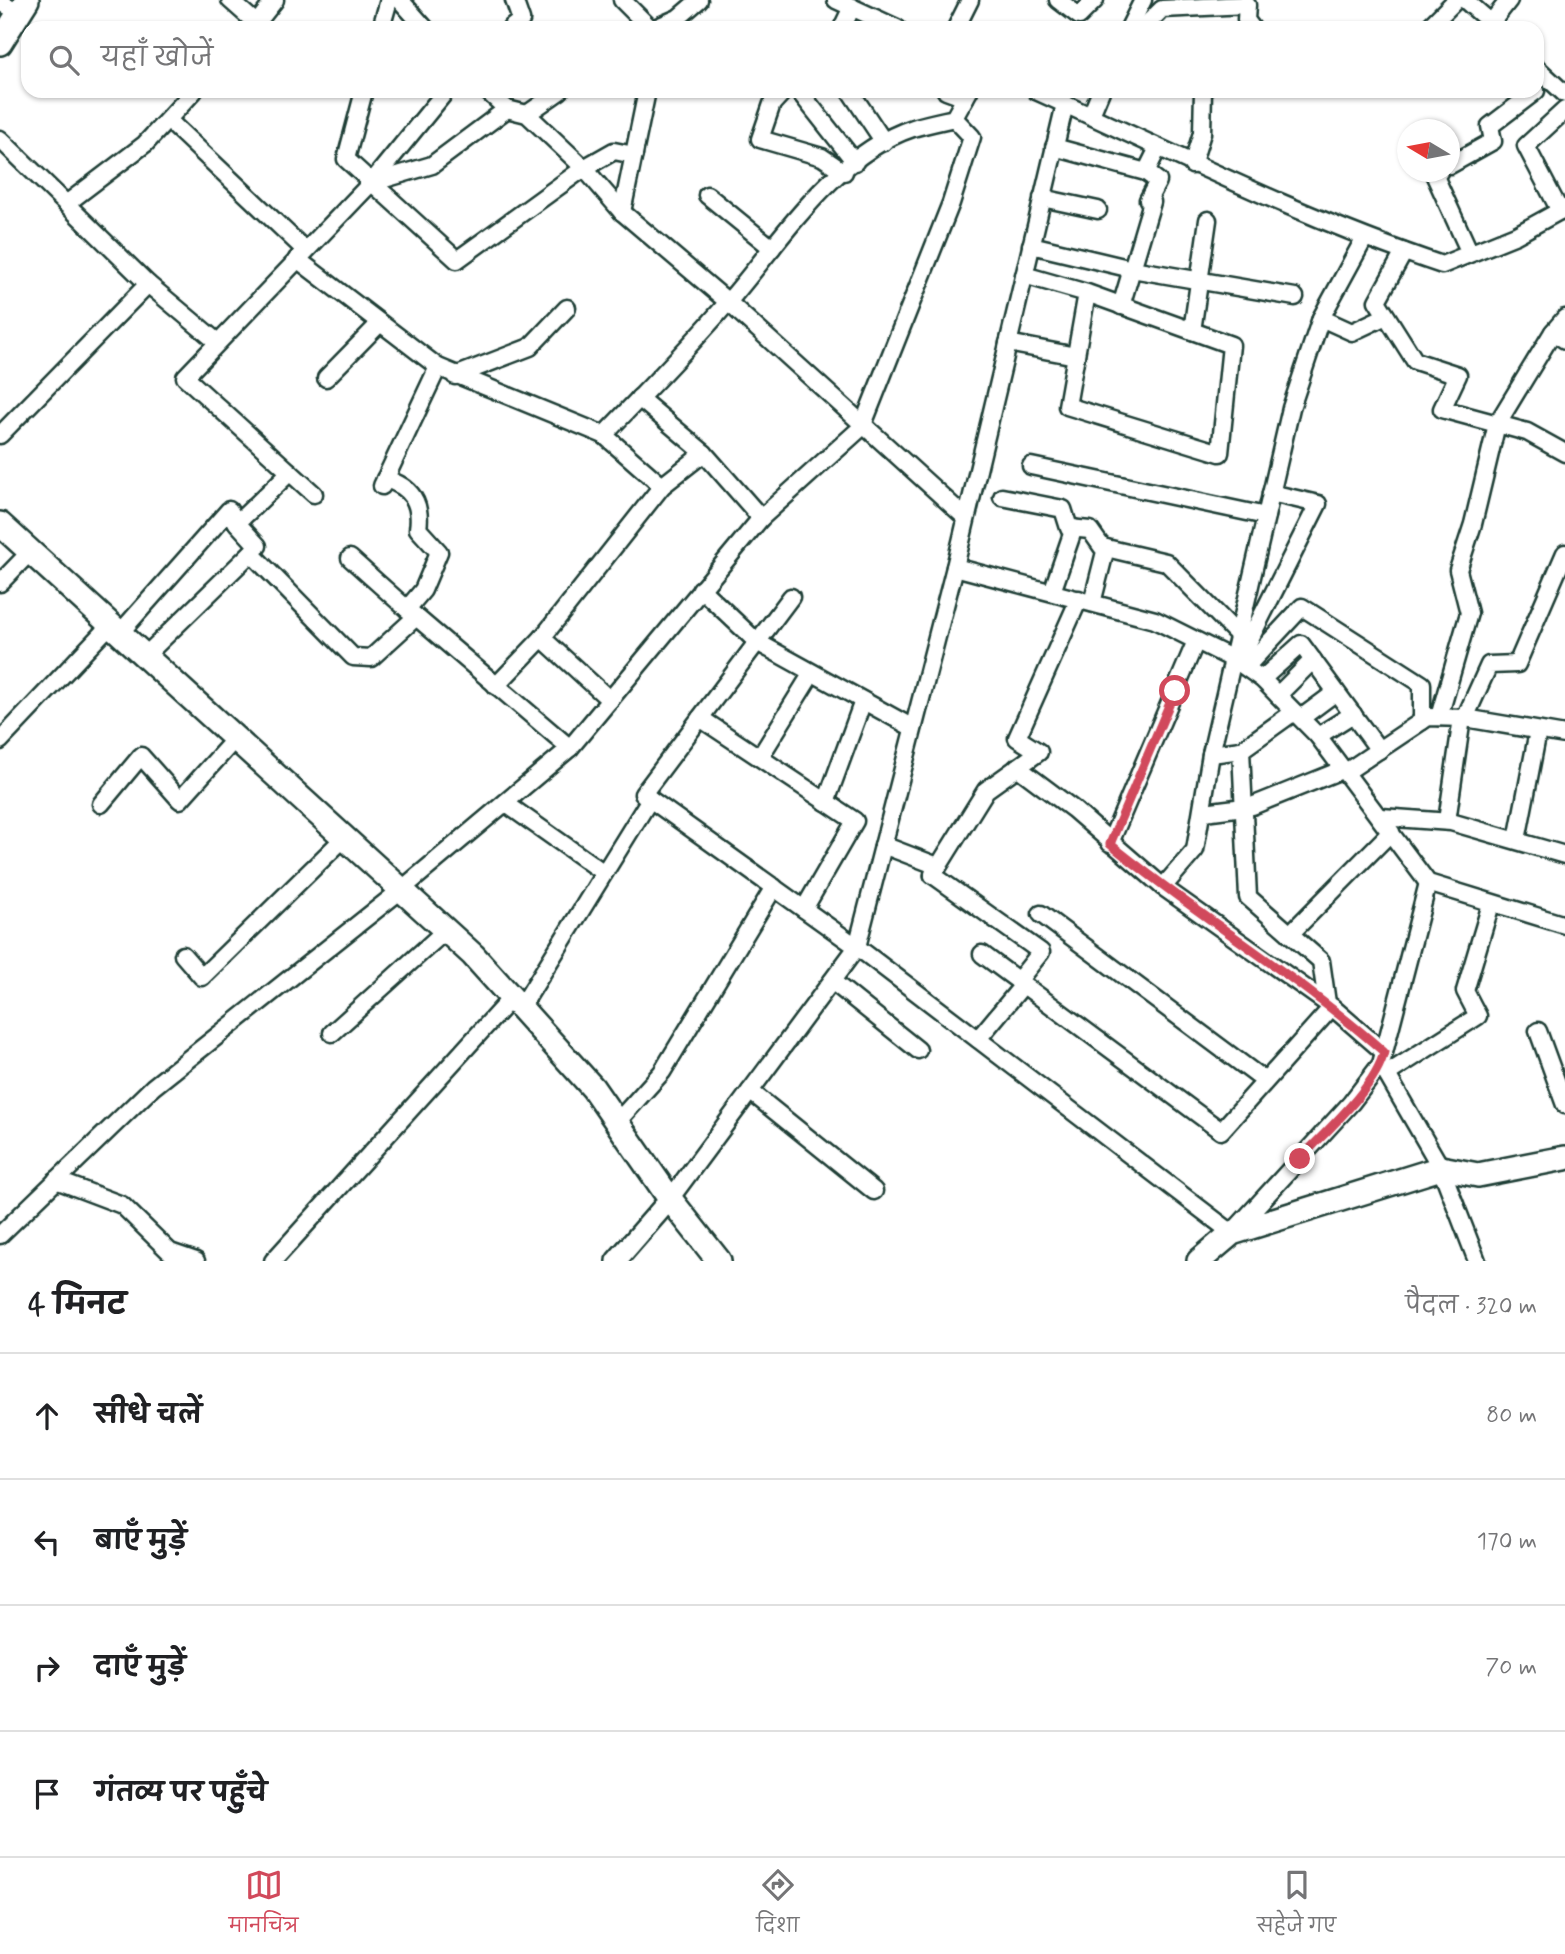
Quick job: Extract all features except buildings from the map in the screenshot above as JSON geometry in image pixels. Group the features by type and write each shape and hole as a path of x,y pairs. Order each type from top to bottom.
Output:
{"main road":[{"path":"0,43 15,5"},
{"path":"0,524 234,740 446,930 517,1001 618,1121 712,1259"},
{"path":"1199,1261 1232,1233 1441,1168 1478,1175 1565,1158"}],"street":[{"path":"230,0 250,21"},
{"path":"259,21 275,0"},
{"path":"383,21 389,0"},
{"path":"400,0 419,21"},
{"path":"514,0 520,21"},
{"path":"622,0 644,21"},
{"path":"670,21 678,18 699,0"},
{"path":"836,0 883,21"},
{"path":"960,21 970,0"},
{"path":"1058,0 1079,16 1095,0"},
{"path":"1137,21 1143,0"},
{"path":"1435,21 1456,0"},
{"path":"1465,0 1489,21"},
{"path":"1496,21 1509,0"},
{"path":"1144,21 1162,9 1187,4 1247,5 1247,21"},
{"path":"845,21 852,7"},
{"path":"1544,89 1565,94"},
{"path":"66,204 145,144 188,98"},
{"path":"362,98 346,159 457,260 584,168 614,152 634,155"},
{"path":"314,494 185,377 216,341 371,183 440,98"},
{"path":"495,98 507,109 527,114 584,168 622,212 728,302 862,427 966,518"},
{"path":"527,114 550,98"},
{"path":"622,212 646,98"},
{"path":"778,98 772,104 760,139 850,167"},
{"path":"804,98 850,167"},
{"path":"855,98 884,142"},
{"path":"604,435 728,302 807,205 850,167 884,142 911,128 954,118 965,98"},
{"path":"1052,98 1192,165 1364,239 1442,265 1516,234 1562,210 1526,146 1565,110"},
{"path":"1091,116 1098,98"},
{"path":"1192,165 1202,133 1203,98"},
{"path":"1460,159 1493,141 1490,126 1528,98"},
{"path":"616,1261 670,1199 857,947 955,567 1065,104"},
{"path":"371,183 432,165 507,109"},
{"path":"0,1235 153,1087 401,890 570,748 761,518 862,427 951,202 972,137 954,118"},
{"path":"168,120 301,254 380,323 438,367 604,435 662,486"},
{"path":"0,139 148,284 216,341"},
{"path":"1054,148 1146,172 1158,181 1148,200 1152,202 1121,306"},
{"path":"1146,172 1158,148"},
{"path":"1438,182 1470,253"},
{"path":"707,195 772,248"},
{"path":"1042,198 1098,211"},
{"path":"1192,331 1208,220"},
{"path":"1240,663 1240,637 1291,408 1321,318 1364,239"},
{"path":"1031,245 1132,269 1295,297"},
{"path":"1404,252 1377,301 1415,361 1458,375 1442,409 1527,432 1565,453"},
{"path":"1024,275 1087,293 1231,345 1220,453 1067,406 1087,293"},
{"path":"0,435 148,284"},
{"path":"455,376 530,347 567,308"},
{"path":"1321,318 1352,332 1386,316"},
{"path":"1439,718 1469,614 1458,570 1473,524 1497,424 1559,336 1565,318"},
{"path":"326,378 380,323"},
{"path":"1007,343 1076,356"},
{"path":"251,553 353,657 370,658 411,613 428,582 439,552 418,529 420,514 415,496 396,482 383,482 438,367"},
{"path":"639,398 704,453 761,518"},
{"path":"496,686 542,638 662,486 704,453"},
{"path":"1031,466 1266,516"},
{"path":"237,523 290,472"},
{"path":"1163,887 1195,850 1204,812 1211,754 1240,663 1318,504 1271,493"},
{"path":"1002,497 1063,509 1069,528 1090,530 1106,548 1166,562 1240,637"},
{"path":"0,741 114,630 229,510 258,546 144,657"},
{"path":"1052,593 1074,528"},
{"path":"933,874 986,790 1039,752 1017,738 1086,601 1106,548"},
{"path":"0,583 30,552"},
{"path":"1447,821 1463,718 1489,664 1517,664 1565,553"},
{"path":"350,558 570,748"},
{"path":"955,567 1155,620 1240,663 1262,679 1318,736 1428,883 1565,925"},
{"path":"701,589 757,642 913,728"},
{"path":"791,597 643,794 857,947 1232,1233 1384,1064 1478,1016 1465,991 1492,904"},
{"path":"1240,663 1302,607 1422,684 1422,721"},
{"path":"542,638 610,700"},
{"path":"1110,844 1196,641"},
{"path":"1262,679 1300,645 1379,750"},
{"path":"1278,695 1312,660"},
{"path":"760,757 812,673"},
{"path":"1211,754 1241,750 1336,692"},
{"path":"827,802 863,701"},
{"path":"1318,736 1353,714"},
{"path":"1204,812 1244,807 1345,771 1428,717 1463,718 1565,735"},
{"path":"700,718 855,821 804,909"},
{"path":"1517,840 1538,731"},
{"path":"101,804 141,756 180,800 234,740"},
{"path":"1241,750 1248,897 1321,961 1330,1005"},
{"path":"1017,768 1073,808 1110,844 1163,887 1330,1005 1384,1064 1441,1168 1477,1261"},
{"path":"273,1261 517,1001 604,873 650,799"},
{"path":"505,803 604,873"},
{"path":"1381,817 1447,821 1565,855"},
{"path":"1290,934 1391,832"},
{"path":"183,955 202,977 344,839"},
{"path":"883,845 935,865 933,874"},
{"path":"933,874 1041,952 978,1040"},
{"path":"1384,1064 1428,883"},
{"path":"618,1121 662,1072 774,887"},
{"path":"1041,914 1265,1081"},
{"path":"332,1032 446,930"},
{"path":"982,954 1221,1131 1330,1005"},
{"path":"832,981 918,1050"},
{"path":"1538,1031 1565,1105"},
{"path":"750,1091 874,1191"},
{"path":"56,1180 122,1205 170,1252 196,1261"}],"route":[{"path":"1175,691 1110,844 1163,887 1332,1007 1384,1052 1381,1064 1351,1103 1300,1159"}]}
